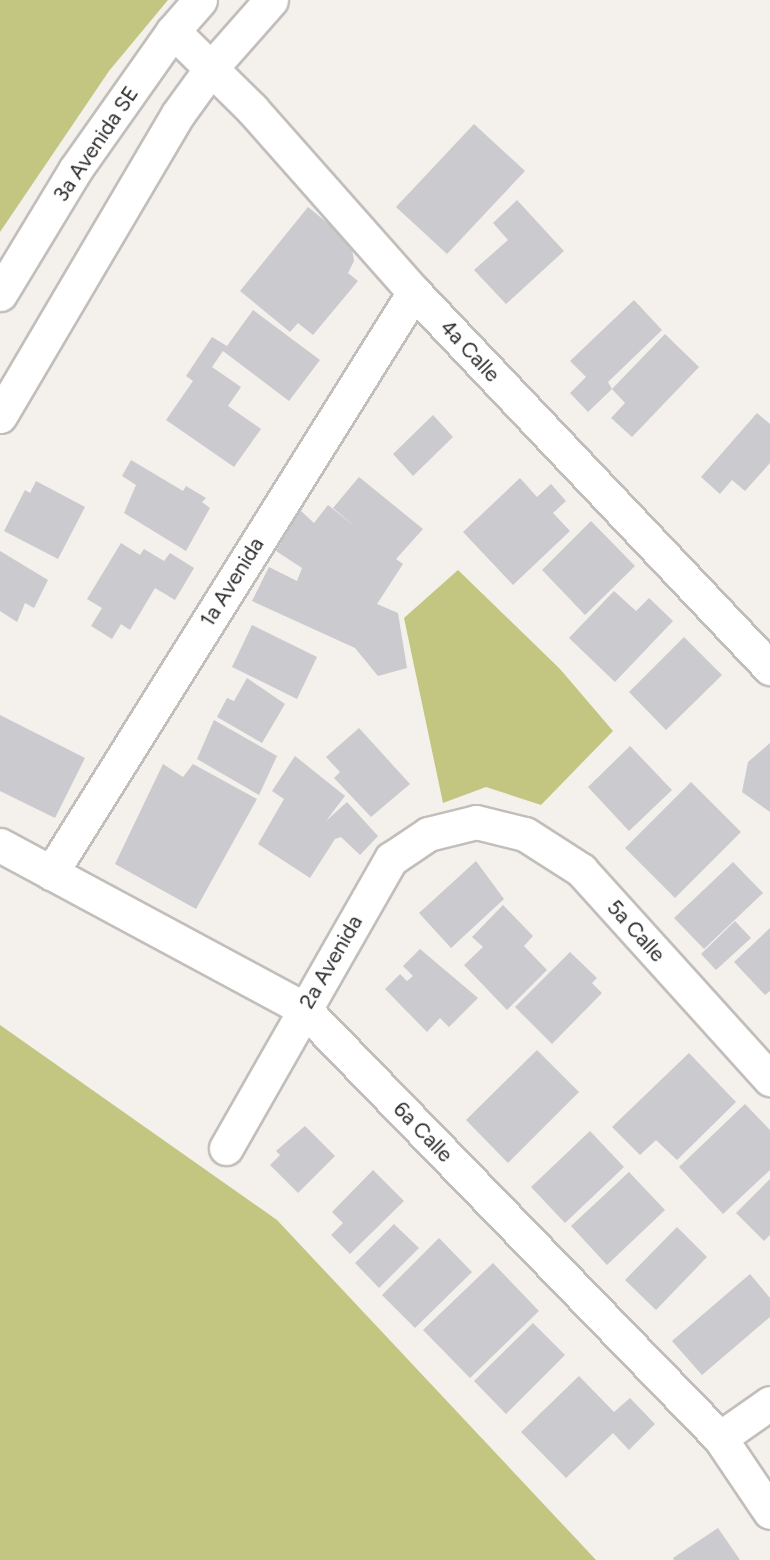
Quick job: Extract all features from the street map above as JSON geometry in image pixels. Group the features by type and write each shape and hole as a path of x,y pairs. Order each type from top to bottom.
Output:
{"street":[{"name":"3a Avenida SE","path":"0,294 75,170 173,31 200,0"},
{"path":"0,416 136,180 212,67 271,0"},
{"name":"4a Calle","path":"173,31 212,67 414,292 770,668"},
{"name":"1a Avenida","path":"51,873 414,292"},
{"name":"2a Avenida","path":"226,1148 391,859 428,834 476,822"},
{"name":"5a Calle","path":"476,822 525,834 581,870 770,1078"},
{"name":"6a Calle","path":"0,845 304,1009 720,1438 770,1512"},
{"path":"720,1438 770,1402"}],"green space":[{"path":"0,0 168,0 109,71 0,232"},
{"path":"458,570 560,669 613,731 541,805 486,787 443,803 404,618"},
{"path":"0,1025 277,1220 596,1560 0,1560"}],"building":[{"path":"474,124 525,171 447,254 396,207"},
{"path":"517,200 564,251 506,304 474,270 508,240 493,223"},
{"path":"308,207 351,242 354,261 348,273 358,281 313,335 298,323 290,332 240,291"},
{"path":"634,300 662,330 608,382 612,389 588,412 570,393 586,377 570,361"},
{"path":"253,310 320,360 289,401 223,351 212,367 241,387 228,406 261,429 234,467 166,420 193,381 186,376 212,337 227,346"},
{"path":"665,334 699,367 632,437 611,418 625,403 612,389"},
{"path":"757,413 770,424 770,463 745,491 732,480 720,494 701,477"},
{"path":"433,415 453,437 413,476 393,454"},
{"path":"131,460 183,491 186,486 206,498 202,502 210,508 186,551 124,513 136,485 122,476"},
{"path":"359,477 423,529 396,559 403,564 377,604 398,613 407,668 378,676 355,648 252,601 269,567 297,581 302,568 276,551 300,510 314,523 328,505 357,528 333,508"},
{"path":"520,478 537,497 551,484 566,501 553,513 570,531 513,585 463,532"},
{"path":"36,481 85,507 58,559 4,531 25,490 30,493"},
{"path":"591,521 635,566 585,615 542,570"},
{"path":"121,543 140,555 144,549 164,561 170,553 194,568 175,600 155,588 130,630 121,624 112,639 91,626 102,608 87,599"},
{"path":"0,551 48,580 34,608 25,603 17,622 0,611"},
{"path":"614,591 636,611 649,598 673,621 615,682 569,638"},
{"path":"252,625 317,657 297,699 232,667"},
{"path":"684,637 722,675 666,730 629,692"},
{"path":"247,678 285,704 262,743 217,717 227,698 234,701"},
{"path":"0,715 85,758 55,818 0,791"},
{"path":"214,720 277,756 259,795 197,759"},
{"path":"359,728 410,784 371,817 334,778 340,772 326,757"},
{"path":"770,743 770,812 742,792 748,762"},
{"path":"630,746 672,790 629,831 588,787"},
{"path":"295,756 345,796 326,821 347,802 378,836 360,855 341,837 335,839 310,878 258,844 284,799 272,791"},
{"path":"163,764 183,777 193,764 257,799 196,909 115,864"},
{"path":"691,782 741,832 675,898 625,848"},
{"path":"476,861 504,899 451,948 419,913"},
{"path":"733,862 763,893 704,949 674,918"},
{"path":"503,905 533,936 524,946 547,970 507,1010 464,965 483,947 472,937"},
{"path":"735,921 751,938 716,970 701,954"},
{"path":"770,928 770,991 765,995 734,962"},
{"path":"420,949 478,998 449,1027 440,1018 427,1032 385,989 400,974 407,981 413,976 403,966"},
{"path":"570,952 597,978 592,983 602,993 552,1044 515,1007"},
{"path":"537,1050 579,1092 508,1163 466,1120"},
{"path":"689,1053 736,1102 677,1160 656,1140 640,1155 612,1127"},
{"path":"745,1104 770,1130 770,1170 723,1214 679,1167"},
{"path":"305,1126 335,1156 298,1193 270,1165 280,1155 276,1151"},
{"path":"590,1131 624,1167 565,1223 531,1187"},
{"path":"373,1170 404,1201 350,1254 331,1235 343,1223 332,1212"},
{"path":"629,1172 665,1210 607,1265 571,1226"},
{"path":"770,1179 770,1235 764,1241 736,1213"},
{"path":"394,1224 419,1248 379,1288 355,1263"},
{"path":"677,1227 707,1257 656,1310 625,1280"},
{"path":"439,1238 472,1272 415,1328 382,1295"},
{"path":"493,1263 539,1311 470,1378 423,1330"},
{"path":"750,1274 770,1298 770,1317 702,1375 672,1341"},
{"path":"533,1323 565,1355 506,1414 474,1381"},
{"path":"579,1376 614,1412 630,1398 655,1424 629,1450 613,1433 566,1478 521,1432"},
{"path":"718,1528 740,1560 674,1560 673,1558"}]}
